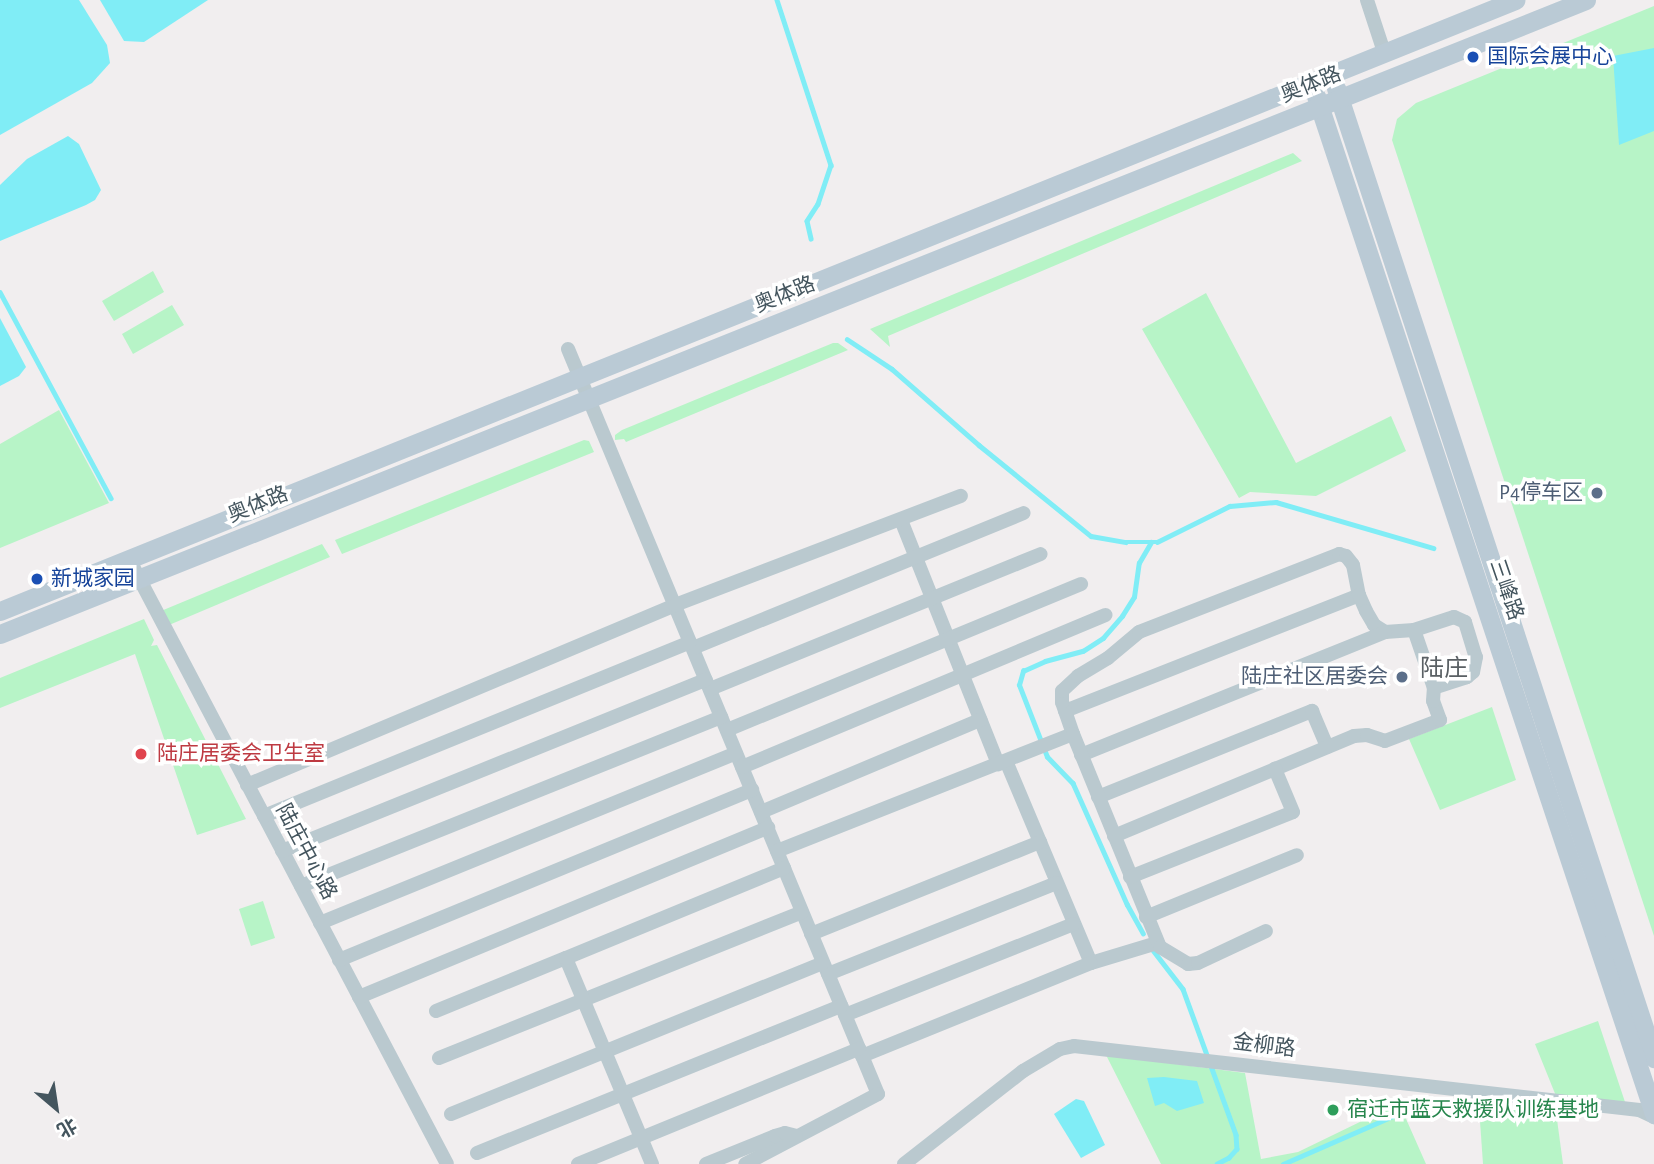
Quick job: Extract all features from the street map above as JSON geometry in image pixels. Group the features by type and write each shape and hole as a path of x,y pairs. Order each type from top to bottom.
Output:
{"main road":[{"name":"奥体路","path":"0,611 1515,0"},
{"name":"奥体路","path":"0,634 1586,0"},
{"name":"三峰路","path":"1331,74 1654,1116"},
{"name":"三峰路","path":"1311,82 1654,1058"}],"street":[{"path":"1367,0 1384,52"},
{"path":"568,349 878,1094 745,1164"},
{"path":"247,785 675,605 961,496"},
{"path":"264,816 1024,513"},
{"path":"901,520 981,720 1040,842 1091,963"},
{"path":"282,851 1041,554"},
{"path":"1266,931 1198,963 1188,964 1168,953 1157,943 1073,734 1065,712 1062,691 1139,632 1339,554 1346,556 1353,565 1359,595 1374,625 1385,632"},
{"name":"陆庄中心路","path":"130,559 447,1164"},
{"path":"301,886 948,639 1081,584"},
{"path":"1065,712 1359,595"},
{"path":"320,923 962,674 1105,615"},
{"path":"1469,634 1500,616"},
{"path":"1081,755 1385,632 1414,630 1454,617 1465,622 1476,657 1473,672 1467,677 1434,688"},
{"path":"1114,836 1360,735 1385,741 1440,720 1433,701 1434,688 1414,630"},
{"path":"1098,797 1312,711 1327,747"},
{"path":"761,812 981,720"},
{"path":"777,851 1073,734"},
{"path":"1130,877 1293,813 1275,769"},
{"path":"339,960 752,790"},
{"path":"359,997 768,828"},
{"path":"811,933 1040,842"},
{"path":"1146,917 1297,855"},
{"path":"436,1011 784,868"},
{"path":"451,1114 604,1050 1057,883"},
{"path":"439,1058 802,912"},
{"path":"477,1153 623,1094 1074,924"},
{"path":"578,1164 1091,963 1157,943"},
{"path":"566,958 652,1164"},
{"name":"金柳路","path":"904,1164 1023,1071 1066,1047 1639,1110 1654,1116"},
{"path":"706,1164 785,1133 797,1137"}],"green space":[{"path":"1654,6 1654,936 1392,140 1397,119 1416,103"},
{"path":"1293,153 1302,161 888,336 890,347 870,329"},
{"path":"153,271 164,292 114,321 102,301"},
{"path":"1206,293 1296,463 1391,416 1406,451 1316,496 1250,492 1239,498 1142,329"},
{"path":"172,305 184,325 133,354 122,334"},
{"path":"838,343 848,350 626,442 624,439 615,440 615,435 622,430"},
{"path":"59,410 109,503 0,548 0,444"},
{"path":"584,440 589,441 594,452 342,554 335,540"},
{"path":"322,544 330,557 169,625 161,611"},
{"path":"144,619 154,640 151,646 157,645 246,819 197,835 135,654 0,708 0,678"},
{"path":"1492,707 1516,780 1440,810 1409,739"},
{"path":"263,901 275,938 251,946 239,909"},
{"path":"1598,1021 1626,1105 1556,1096 1535,1044"},
{"path":"1106,1055 1245,1073 1261,1159 1298,1152 1399,1103 1426,1164 1161,1164"},
{"path":"1479,1107 1556,1112 1563,1164 1483,1164"}],"water":[{"path":"0,0 79,0 107,45 110,63 92,83 0,135"},
{"path":"100,0 208,0 144,42 124,41"},
{"path":"1654,48 1654,131 1619,145 1613,56"},
{"path":"68,136 79,144 101,190 95,200 0,241 0,185 27,159"},
{"path":"0,318 26,367 19,376 0,386"},
{"path":"1147,1078 1197,1081 1204,1103 1177,1111 1164,1103 1155,1106"},
{"path":"1076,1099 1084,1101 1105,1145 1081,1158 1054,1114"}],"waterway":[{"path":"777,0 831,165 818,204 807,221 811,239"},
{"path":"0,292 111,498"},
{"path":"847,339 892,369 979,445 1091,536 1125,542 1157,542 1230,506 1276,502 1433,548"},
{"path":"1143,934 1127,905 1073,784 1047,757 1019,685 1023,671 1045,661 1083,651 1103,638 1134,597 1139,563 1151,542"},
{"path":"1153,950 1183,989 1236,1135 1237,1149 1229,1158 1217,1164"},
{"path":"1283,1164 1395,1115"}],"place":[{"name":"国际会展中心","path":"1473,57"},
{"name":"P4停车区","path":"1597,493"},
{"name":"新城家园","path":"37,579"},
{"name":"陆庄社区居委会","path":"1402,677"},
{"name":"陆庄居委会卫生室","path":"141,754"},
{"name":"宿迁市蓝天救援队训练基地","path":"1333,1110"}],"district":[{"name":"陆庄","path":"1444,670"}]}
